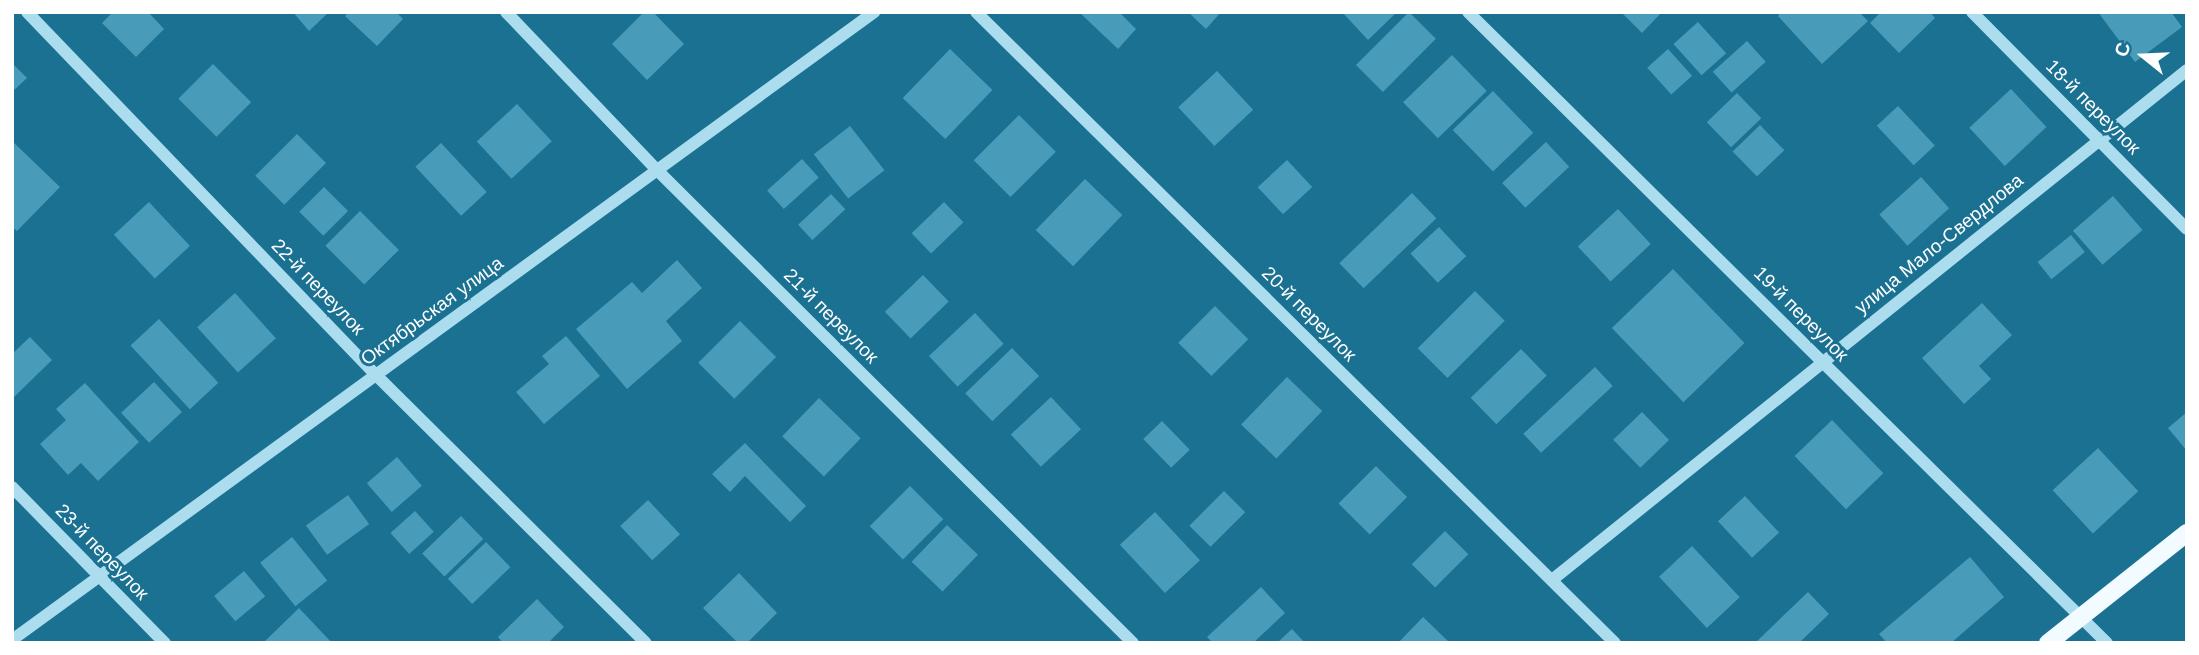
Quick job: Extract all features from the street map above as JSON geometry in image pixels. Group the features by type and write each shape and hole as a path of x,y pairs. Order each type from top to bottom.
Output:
{"main road":[{"path":"2048,643 2187,533"}],"street":[{"name":"22-й переулок","path":"27,12 376,375 646,643"},
{"name":"21-й переулок","path":"506,12 657,170 1133,643"},
{"name":"Октябрьская улица","path":"12,640 874,12"},
{"name":"20-й переулок","path":"976,12 1615,643"},
{"name":"19-й переулок","path":"1468,12 2107,643"},
{"name":"18-й переулок","path":"1972,12 2187,229"},
{"name":"улица Мало-Свердлова","path":"1552,580 2187,70"},
{"name":"23-й переулок","path":"12,487 164,643"}],"building":[{"path":"113,12 148,12 164,29 136,57 102,23"},
{"path":"293,12 329,12 309,31"},
{"path":"349,12 396,12 403,19 377,46 345,16"},
{"path":"644,12 653,12 684,44 647,80 612,44"},
{"path":"1079,12 1119,12 1136,29 1118,49"},
{"path":"1188,12 1221,12 1206,29"},
{"path":"1342,12 1397,12 1368,40"},
{"path":"1409,12 1436,39 1383,92 1356,65"},
{"path":"1621,12 1662,12 1642,33"},
{"path":"1781,12 1859,12 1868,21 1822,64 1778,16"},
{"path":"1881,12 1930,12 1935,18 1899,53 1870,23"},
{"path":"2098,12 2171,12 2182,27 2135,62"},
{"path":"1698,22 1726,53 1702,75 1673,44"},
{"path":"1747,41 1766,62 1732,93 1713,72"},
{"path":"950,49 992,90 945,139 903,98"},
{"path":"1668,49 1692,76 1671,94 1647,68"},
{"path":"1452,55 1487,91 1438,138 1403,102"},
{"path":"12,63 27,78 12,92"},
{"path":"213,64 251,102 217,137 178,99"},
{"path":"1217,71 1253,110 1214,146 1178,107"},
{"path":"2011,89 2046,127 2005,166 1969,128"},
{"path":"1493,91 1533,133 1493,172 1453,130"},
{"path":"1737,93 1761,118 1731,147 1707,122"},
{"path":"517,104 552,141 512,179 477,142"},
{"path":"1898,106 1935,145 1914,165 1877,126"},
{"path":"1019,115 1056,152 1011,197 974,160"},
{"path":"1760,125 1784,150 1757,177 1733,151"},
{"path":"850,126 884,170 848,198 814,154"},
{"path":"297,134 326,163 284,205 255,176"},
{"path":"12,141 60,187 17,231 12,227"},
{"path":"1546,142 1569,167 1525,208 1502,183"},
{"path":"441,143 487,192 461,216 415,167"},
{"path":"802,159 819,178 784,209 767,190"},
{"path":"1287,160 1312,187 1283,214 1258,187"},
{"path":"1921,177 1949,208 1907,246 1879,214"},
{"path":"1085,179 1122,215 1073,266 1036,230"},
{"path":"324,187 348,211 323,236 299,212"},
{"path":"1412,193 1436,218 1364,288 1339,263"},
{"path":"831,194 845,209 812,240 798,225"},
{"path":"2113,196 2143,230 2103,265 2073,231"},
{"path":"149,202 190,246 155,279 114,235"},
{"path":"944,202 963,222 931,253 912,233"},
{"path":"1618,209 1651,244 1611,282 1578,247"},
{"path":"360,211 399,250 364,285 325,246"},
{"path":"1439,227 1466,256 1438,283 1410,254"},
{"path":"2071,235 2085,252 2051,279 2038,262"},
{"path":"677,260 702,288 666,321 682,341 627,389 576,329 632,282 642,293"},
{"path":"1673,269 1745,343 1683,402 1612,328"},
{"path":"923,275 949,302 911,338 885,312"},
{"path":"1475,291 1505,321 1447,378 1418,348"},
{"path":"235,293 276,338 238,372 197,327"},
{"path":"1982,303 2012,335 1979,366 1991,379 1964,404 1922,358"},
{"path":"1215,306 1248,339 1211,376 1178,343"},
{"path":"975,313 1004,344 958,387 929,356"},
{"path":"159,319 218,383 190,409 130,346"},
{"path":"740,321 776,357 734,399 698,363"},
{"path":"566,336 600,376 544,424 516,392 549,364 542,356"},
{"path":"30,337 52,360 12,399 12,354"},
{"path":"1012,348 1039,376 992,421 965,393"},
{"path":"1521,349 1547,376 1496,424 1471,398"},
{"path":"1595,367 1613,386 1541,453 1523,434"},
{"path":"1287,377 1322,411 1276,459 1241,424"},
{"path":"154,382 182,412 149,443 121,413"},
{"path":"85,383 139,442 98,481 81,463 68,475 40,444 66,420 56,409"},
{"path":"1051,397 1081,429 1041,467 1011,435"},
{"path":"819,398 861,438 824,476 782,436"},
{"path":"1642,412 1669,440 1640,468 1613,440"},
{"path":"2187,412 2187,451 2168,428"},
{"path":"1832,420 1883,473 1846,509 1795,456"},
{"path":"1162,421 1190,450 1171,468 1143,439"},
{"path":"745,443 806,506 790,522 745,476 730,492 712,474"},
{"path":"2098,448 2138,491 2093,533 2053,490"},
{"path":"397,457 422,486 392,512 367,483"},
{"path":"1376,466 1407,497 1370,535 1339,503"},
{"path":"910,486 943,519 903,560 870,526"},
{"path":"1224,491 1245,512 1211,547 1189,526"},
{"path":"348,495 369,524 327,555 306,526"},
{"path":"1745,496 1779,533 1752,558 1718,521"},
{"path":"648,500 680,534 652,560 620,526"},
{"path":"415,511 434,532 409,554 390,533"},
{"path":"1155,512 1200,560 1165,593 1120,545"},
{"path":"461,516 483,539 444,577 422,554"},
{"path":"947,525 978,555 943,592 912,562"},
{"path":"1445,531 1468,554 1435,588 1412,564"},
{"path":"292,537 327,581 295,606 260,563"},
{"path":"486,542 510,567 472,604 448,579"},
{"path":"1692,546 1740,597 1707,628 1659,577"},
{"path":"1970,557 2004,597 1951,643 1887,643 1879,634"},
{"path":"244,571 265,596 235,621 214,596"},
{"path":"739,573 777,613 747,643 738,643 703,608"},
{"path":"1261,587 1285,613 1253,643 1213,643 1207,637"},
{"path":"1808,592 1829,614 1799,643 1755,643"},
{"path":"537,599 564,627 548,643 503,643 498,637"},
{"path":"299,608 332,643 263,643"},
{"path":"1423,617 1450,643 1398,643"},
{"path":"1292,629 1305,643 1277,643"}]}
